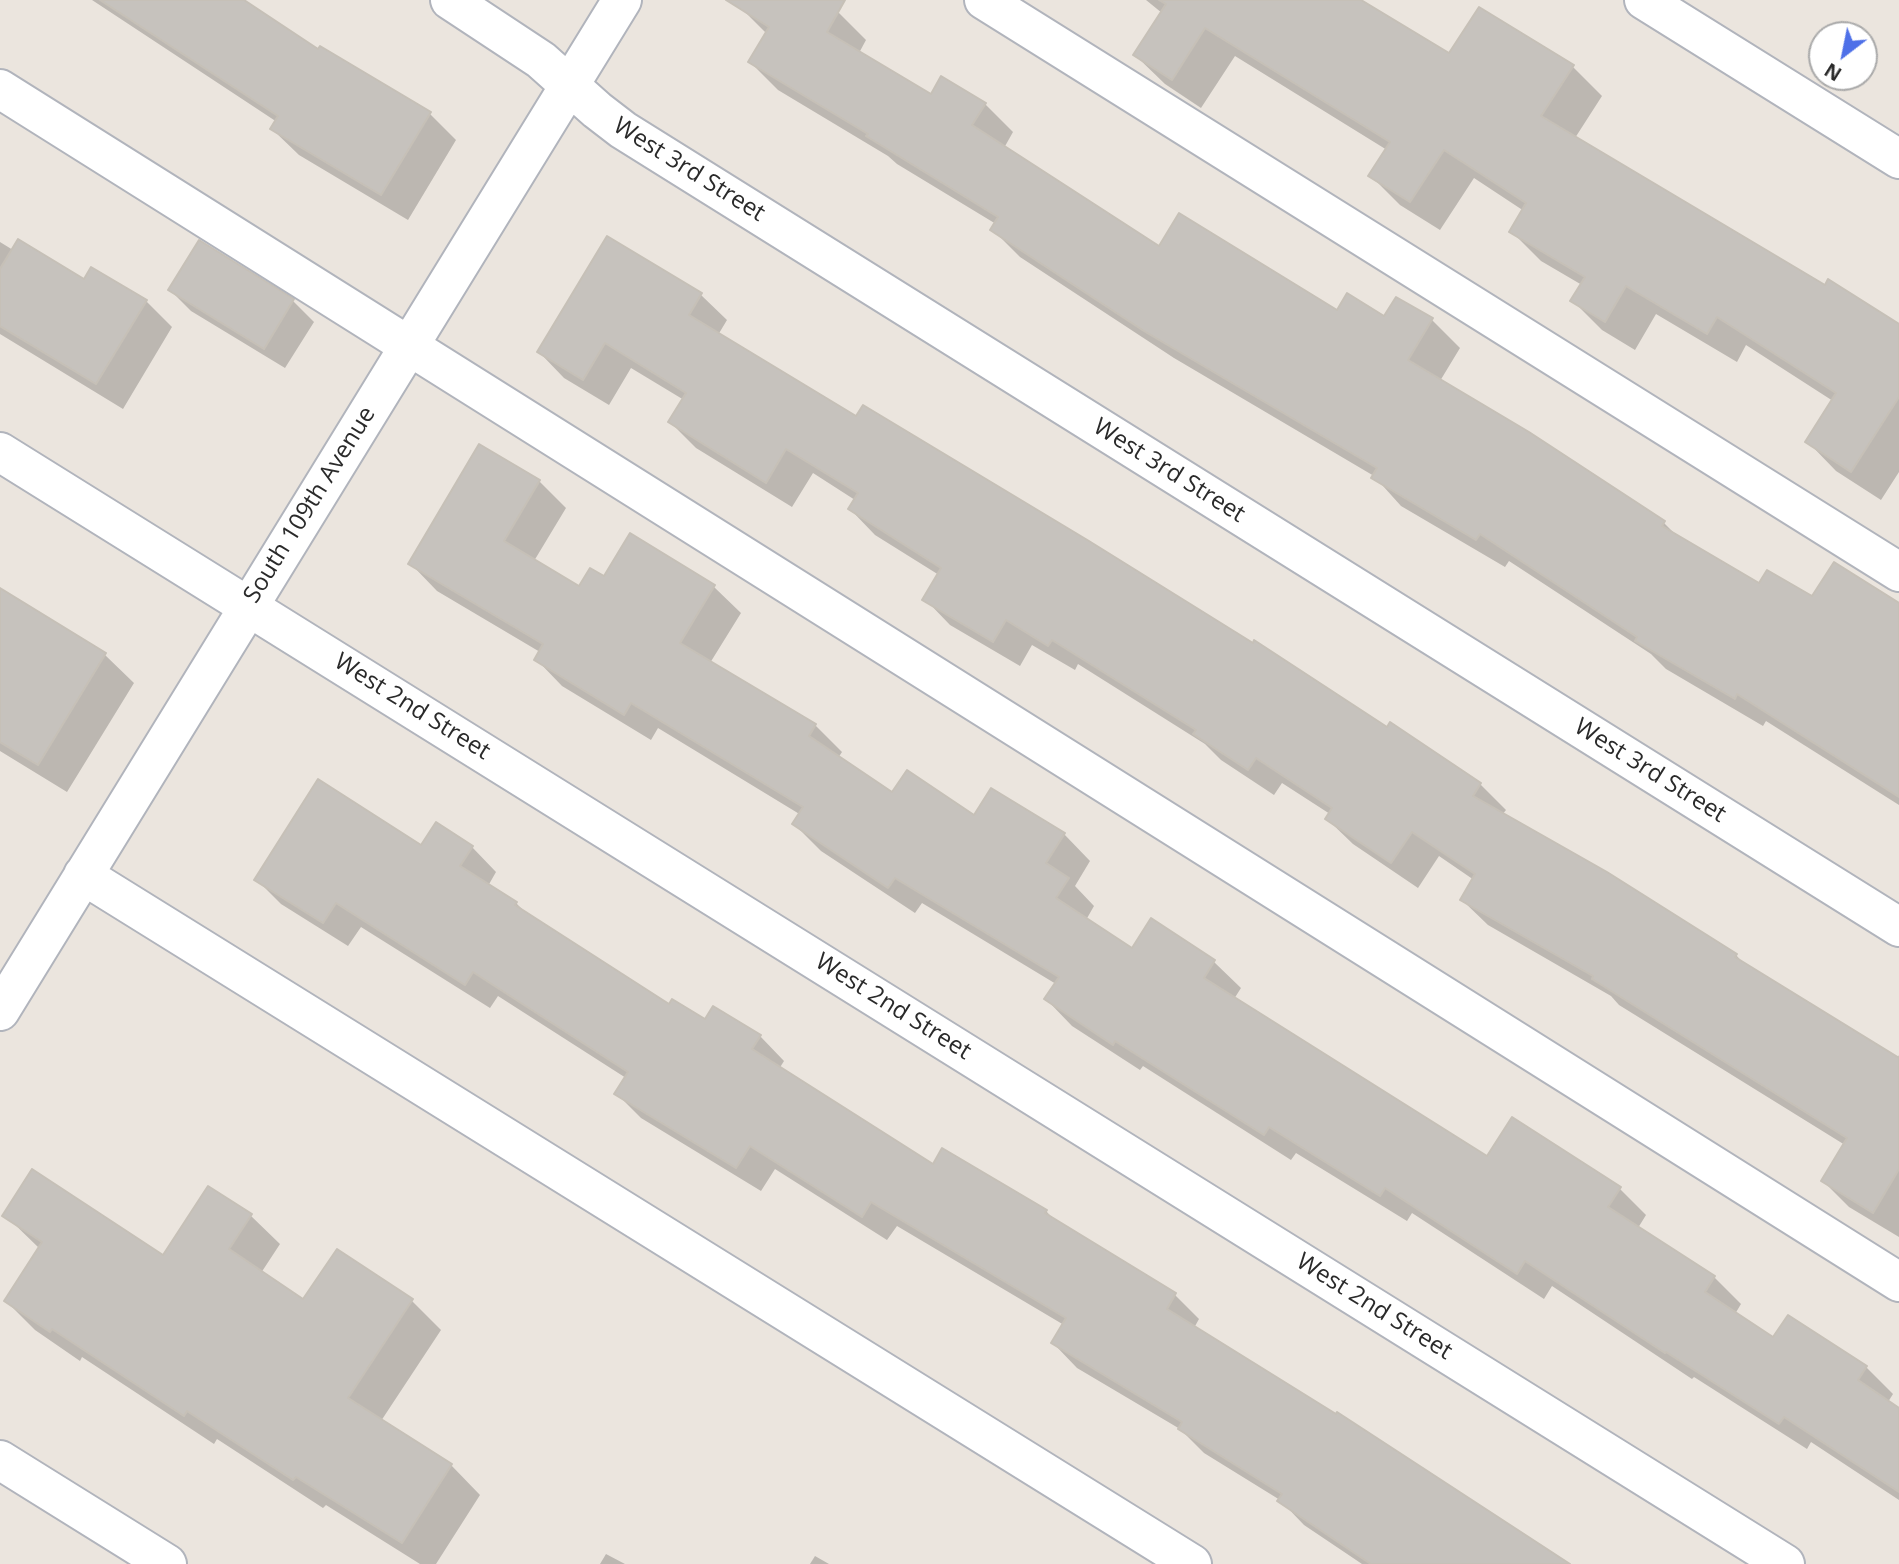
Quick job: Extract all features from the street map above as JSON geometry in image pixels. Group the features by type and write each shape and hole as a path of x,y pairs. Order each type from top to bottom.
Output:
{"street":[{"name":"West 3rd Street","path":"450,0 531,52 623,130 1899,927"},
{"name":"South 109th Avenue","path":"0,1011 622,0"},
{"path":"985,0 1899,572"},
{"path":"1644,0 1899,159"},
{"path":"0,89 1899,1282"},
{"name":"West 2nd Street","path":"0,452 1785,1564"},
{"path":"83,875 1192,1564"},
{"path":"0,1460 167,1564"}],"building":[{"path":"100,0 244,0 318,49 320,46 431,112 381,195 270,129 278,116"},
{"path":"726,0 845,0 827,32 931,94 941,76 986,103 972,125 1159,246 1179,213 1337,310 1347,293 1384,316 1396,297 1433,318 1408,360 1529,432 1665,521 1662,526 1759,583 1767,570 1812,596 1834,562 1899,603 1899,797 1737,694 1735,699 1635,641 1637,637 1480,534 1476,540 1371,478 1377,468 1144,331 990,230 998,217 748,62 769,27"},
{"path":"1159,0 1361,0 1449,53 1479,7 1574,65 1541,116 1825,285 1828,279 1899,324 1899,397 1851,472 1805,442 1836,393 1717,317 1707,334 1626,286 1605,322 1570,301 1585,277 1509,232 1526,203 1444,150 1410,202 1368,176 1390,142 1205,28 1172,80 1133,55 1166,4"},
{"path":"607,236 702,293 689,315 856,416 863,405 1253,643 1254,640 1387,727 1390,722 1481,783 1473,796 1607,872 1737,954 1735,957 1899,1058 1899,1169 1873,1213 1821,1181 1847,1138 1592,979 1593,976 1460,900 1475,874 1412,832 1391,863 1325,819 1332,808 1256,758 1248,770 1193,734 1196,730 1052,640 1048,646 1006,620 993,642 922,600 941,568 848,509 858,493 786,449 766,483 668,422 686,393 605,343 583,380 537,352"},
{"path":"18,239 84,279 91,267 147,300 96,384 0,326 0,269"},
{"path":"199,240 294,299 264,349 168,290"},
{"path":"479,444 540,480 504,541 579,586 590,568 604,576 630,533 715,585 680,643 816,724 809,736 892,792 907,770 974,815 991,788 1065,833 1046,863 1069,878 1056,898 1132,948 1151,918 1215,960 1204,978 1487,1156 1512,1117 1621,1187 1608,1207 1715,1276 1705,1292 1773,1337 1788,1315 1867,1366 1858,1380 1899,1408 1899,1492 1784,1417 1779,1424 1525,1261 1517,1274 1385,1188 1380,1196 1269,1127 1264,1135 1115,1041 1113,1045 1044,999 1059,977 895,878 888,888 792,824 803,807 631,703 624,715 534,660 543,644 408,564"},
{"path":"0,588 106,653 38,765 0,742"},
{"path":"318,779 421,845 436,822 473,846 460,866 517,902 515,905 669,1004 672,999 705,1019 713,1006 761,1035 752,1049 933,1164 942,1148 1047,1210 1045,1213 1176,1293 1167,1309 1336,1414 1337,1412 1570,1564 1371,1564 1277,1501 1282,1494 1178,1429 1182,1422 1051,1343 1066,1318 871,1202 862,1217 750,1146 736,1168 614,1094 628,1072 473,972 465,985 336,903 323,923 254,880"},
{"path":"32,1169 163,1255 208,1186 252,1214 229,1249 303,1299 337,1249 413,1299 348,1398 452,1464 402,1543 296,1477 293,1480 187,1411 184,1416 52,1329 50,1332 4,1301 42,1242 2,1216"}]}
